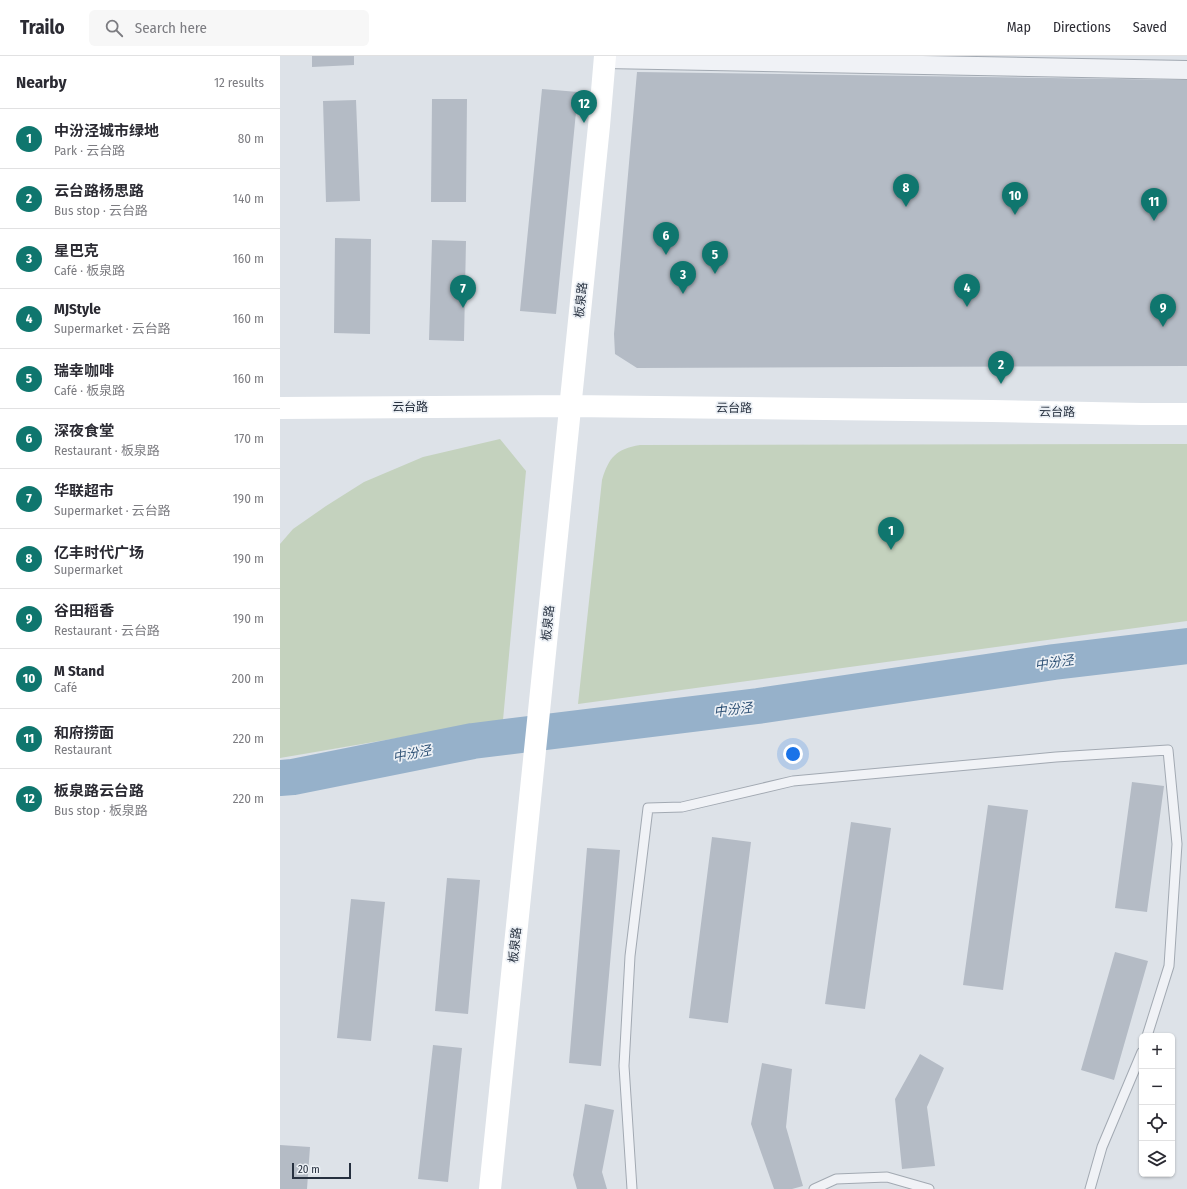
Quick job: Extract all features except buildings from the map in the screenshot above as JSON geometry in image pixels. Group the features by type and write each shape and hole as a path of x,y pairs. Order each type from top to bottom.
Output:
{"street":[{"path":"605,58 1187,70"},
{"name":"板泉路","path":"490,1189 605,58"},
{"name":"云台路","path":"280,408 570,406 992,410 1187,414"}],"lane":[{"path":"632,1189 624,1066 630,956 648,808 682,807 793,781 1056,758 1168,750 1177,844 1169,966 1148,1033"},
{"path":"1090,1189 1102,1147 1139,1059"},
{"path":"814,1189 836,1179 887,1177 929,1189"}],"green space":[{"path":"500,439 526,471 503,720 280,758 280,544 293,529 364,482 423,457"},
{"path":"1187,444 1187,621 578,704 602,480 611,460 615,455 625,449 640,445"}],"waterway":[{"name":"中汾泾","path":"280,778 293,777 473,741 758,706 1054,662 1187,646"}],"place":[{"name":"板泉路云台路","path":"584,123"},
{"name":"亿丰时代广场","path":"906,207"},
{"name":"M Stand","path":"1015,215"},
{"name":"和府捞面","path":"1154,221"},
{"name":"深夜食堂","path":"666,255"},
{"name":"瑞幸咖啡","path":"715,274"},
{"name":"星巴克","path":"683,294"},
{"name":"MJStyle","path":"967,307"},
{"name":"华联超市","path":"463,308"},
{"name":"谷田稻香","path":"1163,327"},
{"name":"云台路杨思路","path":"1001,384"},
{"name":"中汾泾城市绿地","path":"891,550"}]}
